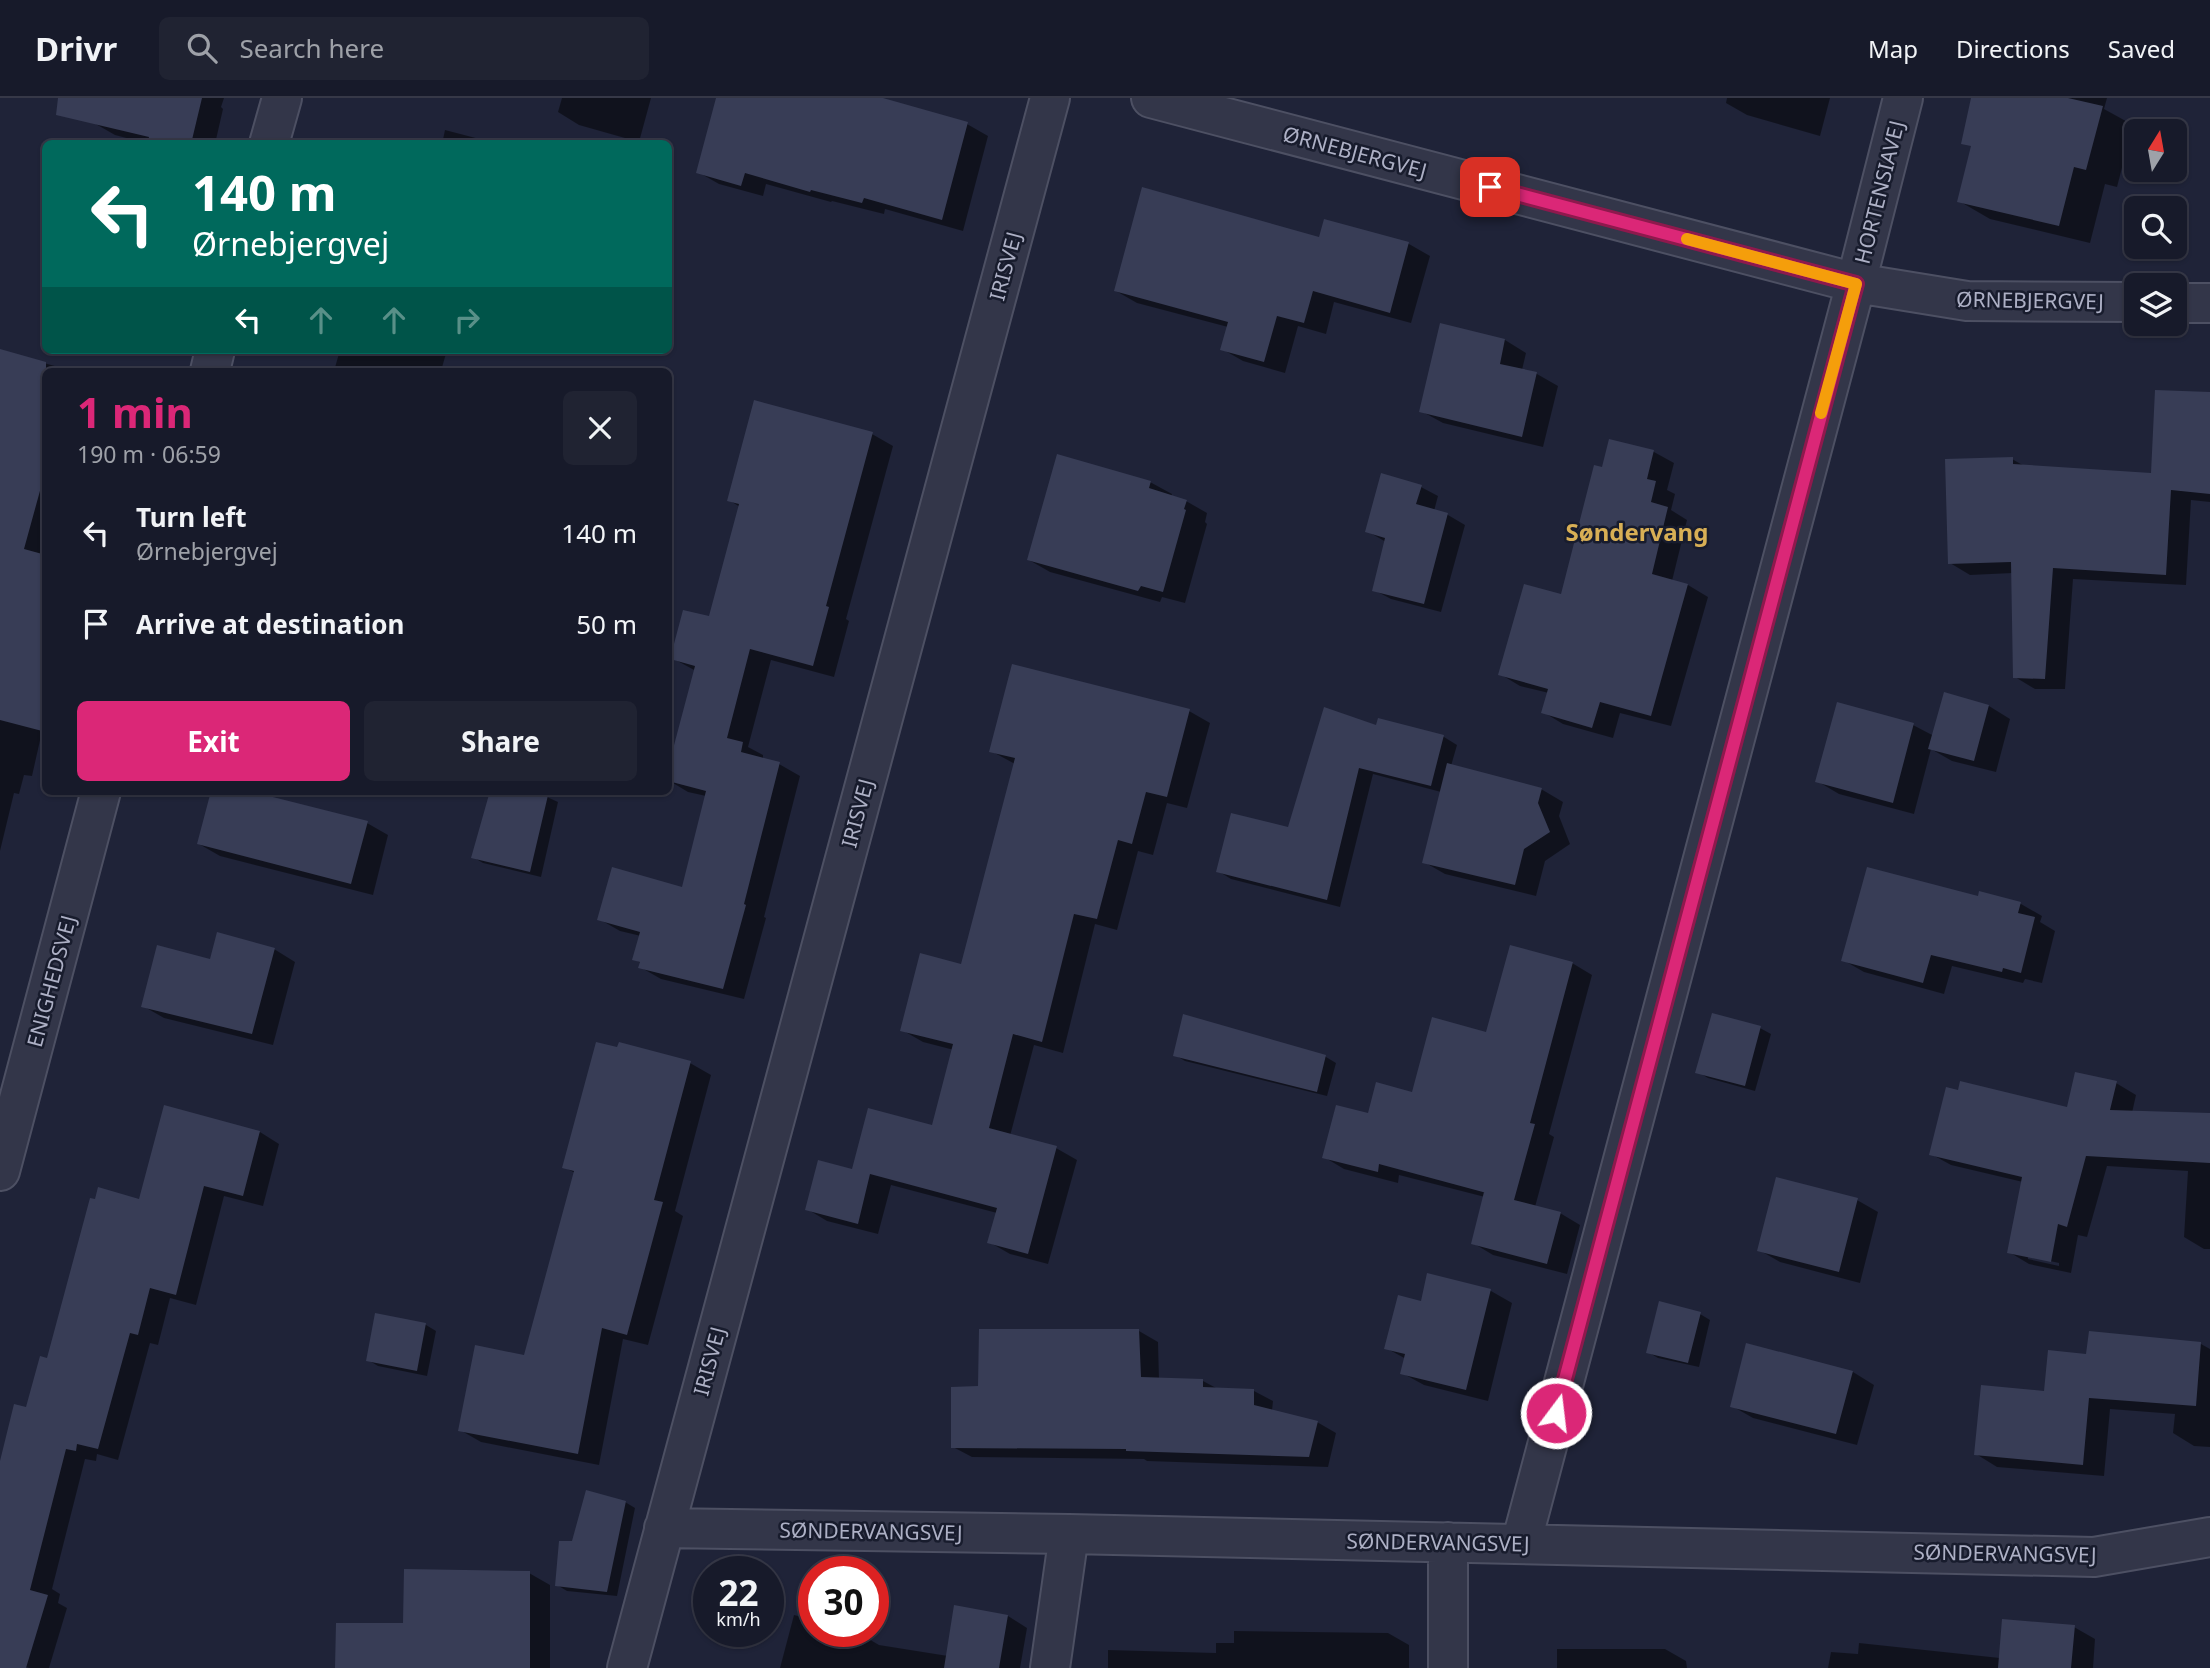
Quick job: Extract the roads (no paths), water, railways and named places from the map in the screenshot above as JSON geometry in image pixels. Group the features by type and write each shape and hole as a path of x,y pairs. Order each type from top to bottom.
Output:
{"street":[{"path":"270,140 282,98"},
{"name":"IRISVEJ","path":"627,1668 1050,98"},
{"name":"ØRNEBJERGVEJ","path":"1151,98 1856,284 1967,301 2124,302"},
{"name":"HORTENSIAVEJ","path":"1521,1544 1903,98"},
{"path":"2187,303 2210,303"},
{"name":"ENIGHEDSVEJ","path":"0,1171 100,795"},
{"name":"SØNDERVANGSVEJ","path":"664,1528 1069,1534 2094,1557 2210,1537"},
{"path":"1050,1668 1069,1534"},
{"path":"1448,1542 1448,1668"}],"district":[{"name":"Søndervang","path":"1637,531"}]}
